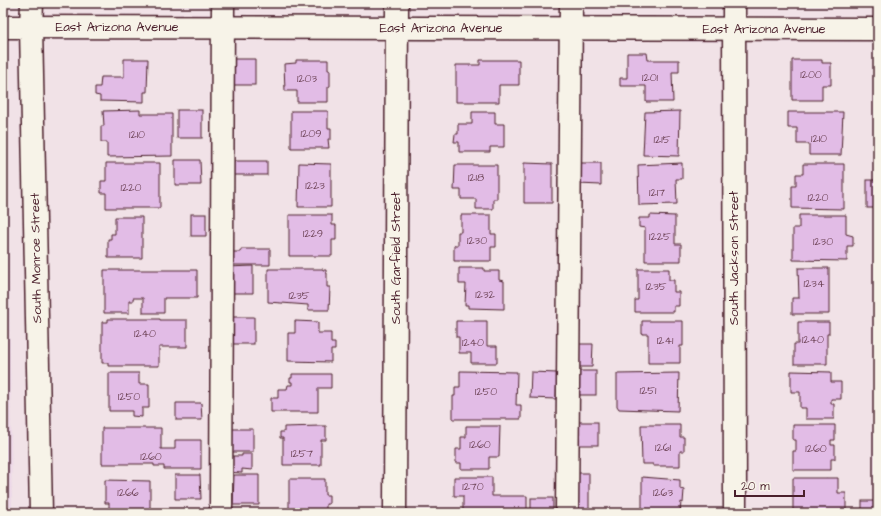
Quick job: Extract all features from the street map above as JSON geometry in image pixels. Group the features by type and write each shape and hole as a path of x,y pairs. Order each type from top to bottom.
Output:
{"street":[{"name":"South Monroe Street","path":"32,3 31,27 41,513"},
{"path":"221,513 223,3"},
{"name":"South Garfield Street","path":"395,513 397,3"},
{"path":"567,513 571,3"},
{"name":"South Jackson Street","path":"734,3 735,513"},
{"name":"East Arizona Avenue","path":"3,27 878,29"}],"shaded area":[{"path":"3,45 6,45 12,513 3,513"}],"building":[{"path":"627,53 647,53 648,60 679,60 679,72 672,72 673,102 646,102 646,86 620,86 620,78 627,78"},
{"path":"124,59 148,59 147,92 144,92 144,102 100,101 100,96 95,95 95,87 100,87 101,77 124,77"},
{"path":"227,59 255,59 255,85 227,85"},
{"path":"296,60 328,60 328,70 330,70 330,86 328,87 328,102 297,102 297,91 285,91 284,64 296,63"},
{"path":"480,60 519,60 519,85 499,85 499,102 456,102 456,65 480,65"},
{"path":"792,60 822,60 822,63 831,63 831,85 822,85 822,100 792,100"},
{"path":"140,110 140,114 172,114 172,156 107,157 107,142 101,142 101,126 104,126 103,111"},
{"path":"177,110 202,110 202,138 177,138"},
{"path":"291,111 328,111 328,128 331,128 331,139 328,139 329,148 291,148"},
{"path":"680,111 679,156 643,155 645,112"},
{"path":"472,112 495,112 495,124 504,124 504,147 490,147 490,152 459,152 459,142 454,142 455,134 458,134 458,124 472,124"},
{"path":"788,112 843,112 841,155 809,155 809,144 797,144 797,128 788,128"},
{"path":"175,160 200,160 201,185 175,185"},
{"path":"229,161 267,161 267,175 229,175"},
{"path":"106,163 160,163 160,208 106,208 106,193 101,193 101,181 106,181"},
{"path":"299,163 331,164 331,207 298,207"},
{"path":"524,163 552,164 552,203 524,203"},
{"path":"578,163 601,163 601,185 578,184"},
{"path":"682,163 682,179 676,179 677,204 639,205 638,165"},
{"path":"803,164 844,164 844,209 792,208 792,186 796,186 796,174 803,174"},
{"path":"455,165 497,165 497,199 493,199 493,209 476,209 476,199 461,199 461,190 454,190"},
{"path":"867,180 878,180 878,208 867,208"},
{"path":"191,214 206,214 206,236 191,236"},
{"path":"289,215 332,215 332,225 336,225 336,240 332,240 332,256 289,256"},
{"path":"461,215 491,215 491,234 496,234 496,247 491,247 491,261 454,261 454,245 458,245 458,232 461,232"},
{"path":"650,215 675,216 675,244 681,244 681,261 645,261 645,228 639,227 639,218 650,218"},
{"path":"799,215 846,215 846,234 853,236 853,246 847,246 847,261 793,260 793,228 799,228"},
{"path":"115,217 142,217 142,258 108,258 108,239 111,239 111,234 115,234"},
{"path":"241,249 270,249 270,265 229,265 229,252 241,252"},
{"path":"253,266 253,293 227,293 227,267"},
{"path":"459,268 484,268 484,271 499,271 499,280 504,281 504,309 468,308 468,305 465,305 466,284 459,284"},
{"path":"798,268 829,268 829,314 792,314 792,298 799,298"},
{"path":"268,269 326,270 327,287 330,287 329,310 308,310 308,305 268,302"},
{"path":"638,269 669,269 669,280 674,280 674,292 679,292 679,306 674,306 674,312 635,312 635,300 638,300"},
{"path":"104,270 197,270 197,298 164,298 164,313 143,313 143,298 133,298 133,301 129,301 129,313 104,313"},
{"path":"228,317 254,317 254,344 228,344"},
{"path":"108,319 187,320 187,347 159,347 159,366 108,366 108,363 102,363 102,322 108,322"},
{"path":"295,321 318,322 318,333 331,333 331,343 335,343 335,350 331,350 331,362 288,361 288,333 295,333"},
{"path":"456,321 487,321 487,346 497,346 497,363 471,363 471,353 459,353 459,337 456,337"},
{"path":"642,321 683,321 683,346 680,346 680,363 648,363 648,334 642,334"},
{"path":"798,322 829,322 829,334 827,334 827,364 794,364 794,344 798,344"},
{"path":"576,344 593,344 592,367 575,367"},
{"path":"460,371 517,372 516,405 521,405 521,419 453,419 453,396 455,396 455,387 460,387"},
{"path":"575,371 596,371 596,395 575,395"},
{"path":"791,371 831,372 831,382 841,382 841,399 831,399 831,404 834,404 834,419 806,419 806,408 800,408 800,392 791,392"},
{"path":"531,372 557,373 556,399 530,398"},
{"path":"109,373 139,373 139,384 149,384 149,408 142,408 142,417 132,416 132,411 109,411"},
{"path":"679,373 678,411 619,409 617,406 617,374"},
{"path":"292,374 331,374 331,388 318,388 318,412 271,412 271,398 278,398 278,389 287,389 288,385 292,385 290,378 292,378"},
{"path":"176,403 201,403 202,420 176,420"},
{"path":"574,422 598,422 598,445 574,445"},
{"path":"641,425 680,425 680,437 684,437 684,451 680,451 680,466 653,466 653,464 642,464"},
{"path":"793,425 835,425 835,440 831,440 831,445 835,445 835,459 831,459 831,470 793,470 793,451 796,451 796,440 793,440"},
{"path":"326,426 326,440 321,440 321,465 283,465 283,438 280,438 280,432 284,432 284,427"},
{"path":"466,426 500,426 499,457 489,457 489,469 461,469 461,463 456,463 456,449 461,449 461,437 466,437"},
{"path":"102,428 161,428 161,449 175,449 175,440 201,440 201,469 164,469 164,466 154,466 154,464 102,464"},
{"path":"231,429 253,429 253,452 232,452"},
{"path":"242,454 252,454 252,470 242,469 242,473 225,472 225,456 242,456"},
{"path":"574,473 589,473 589,513 576,513"},
{"path":"175,475 200,475 201,499 175,499"},
{"path":"234,475 259,475 259,505 233,505"},
{"path":"454,477 492,477 492,496 527,496 527,513 463,512 463,496 454,496"},
{"path":"642,477 680,480 680,489 684,490 683,503 681,502 680,513 642,513"},
{"path":"793,478 838,478 838,493 846,493 846,513 798,513 798,510 793,510"},
{"path":"289,479 325,479 325,495 329,495 329,504 326,504 326,513 289,513"},
{"path":"105,480 150,481 150,513 109,513 109,503 105,503"},
{"path":"531,498 553,498 553,513 531,513"},
{"path":"862,501 878,501 878,513 862,513"},
{"path":"263,511 285,511 285,513 263,513"}]}
